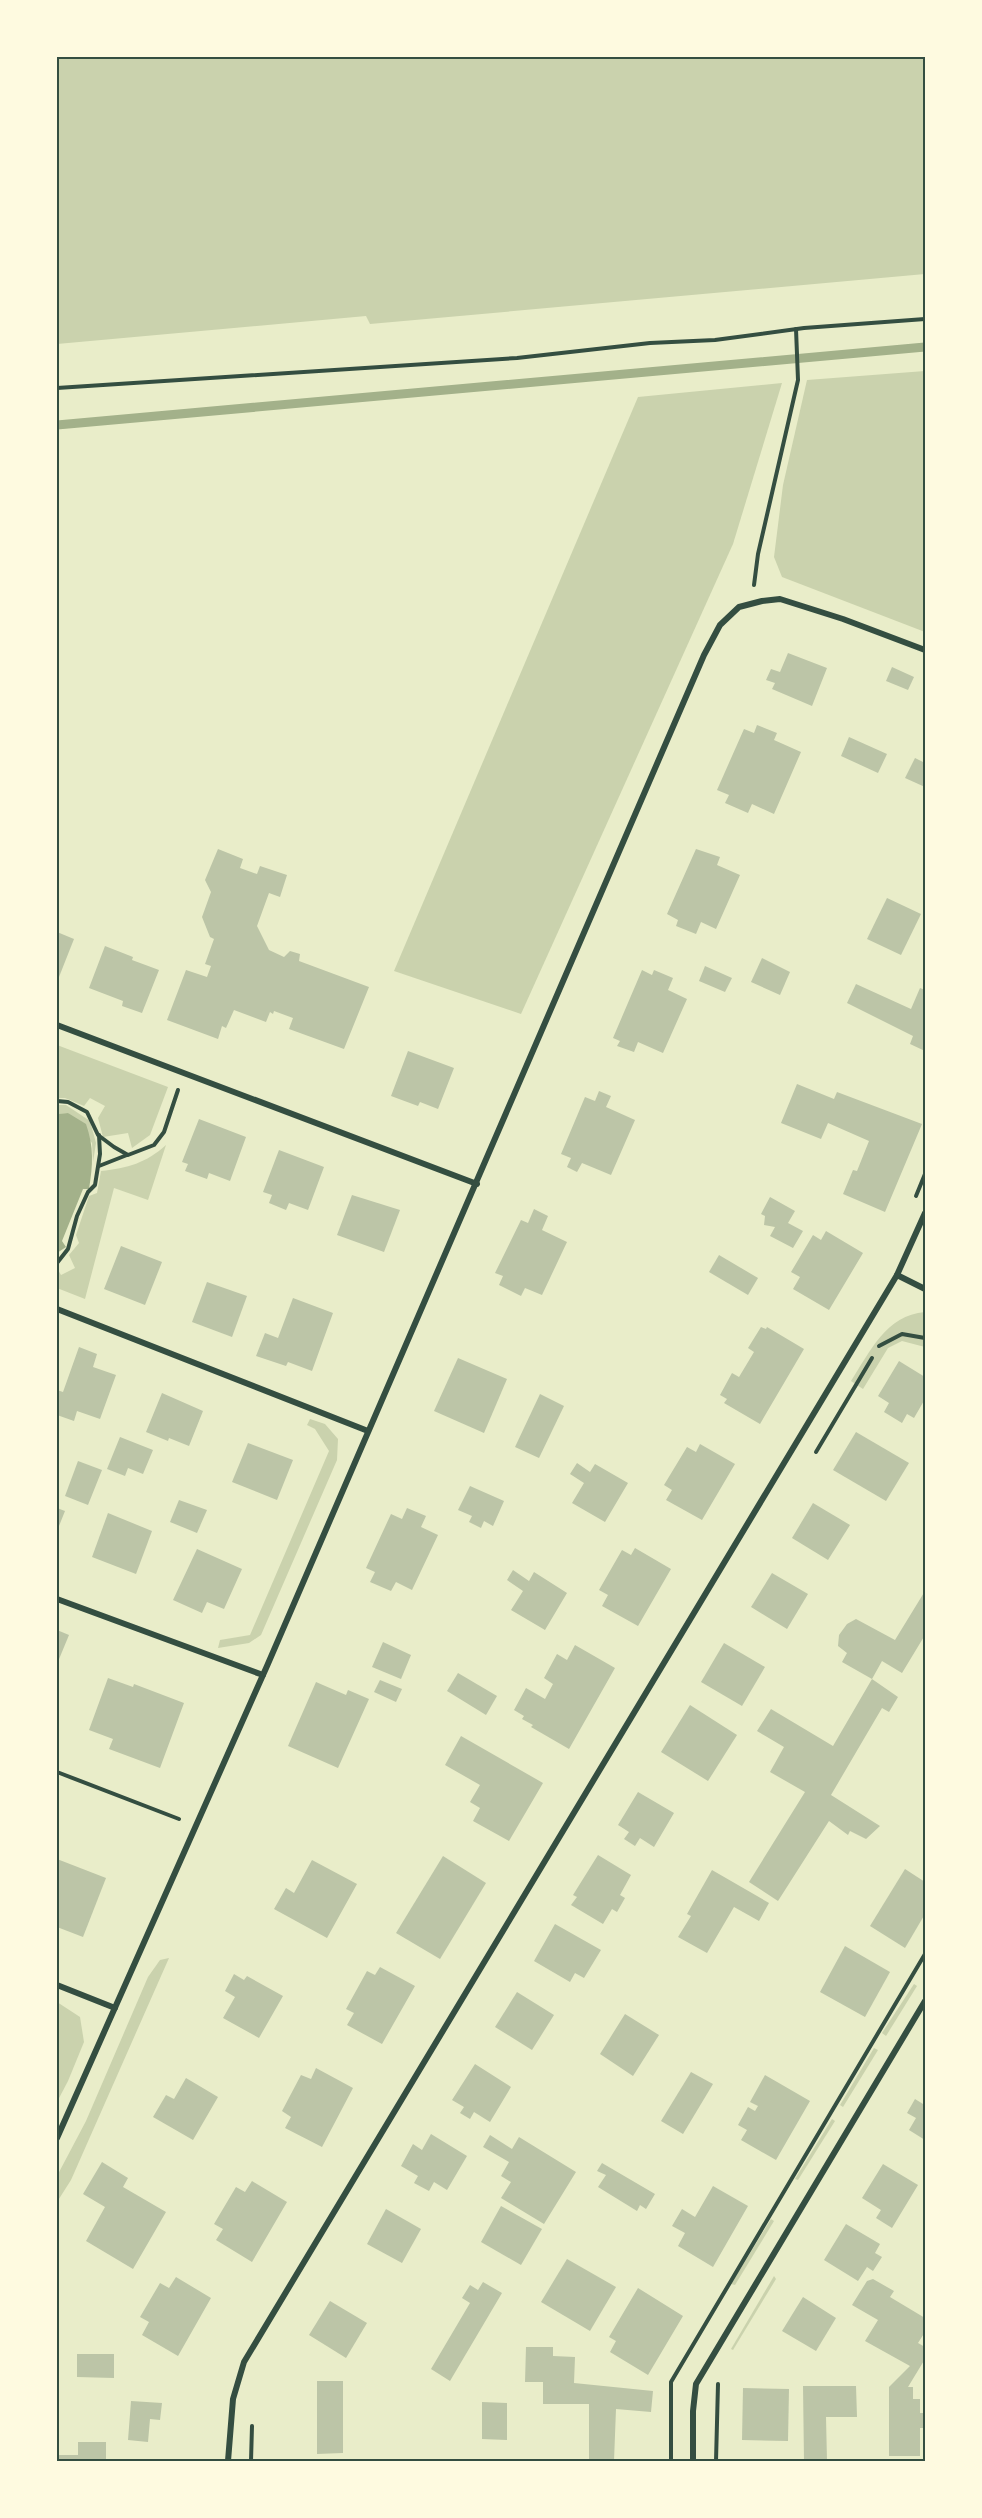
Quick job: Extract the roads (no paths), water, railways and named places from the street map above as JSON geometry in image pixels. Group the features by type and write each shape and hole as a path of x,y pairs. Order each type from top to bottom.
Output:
{"street":[{"path":"57,2138 263,1675 704,655 720,626 739,607 780,599 843,619 925,650"},
{"path":"57,1025 477,1184"},
{"path":"228,2461 233,2398 244,2362 897,1275 925,1213"},
{"path":"897,1275 925,1289"},
{"path":"57,1309 368,1431"},
{"path":"57,1599 263,1675"},
{"path":"57,1985 115,2008"},
{"path":"693,2461 693,2411 696,2384 925,2001"}],"waterway":[{"path":"57,425 925,347"}]}
